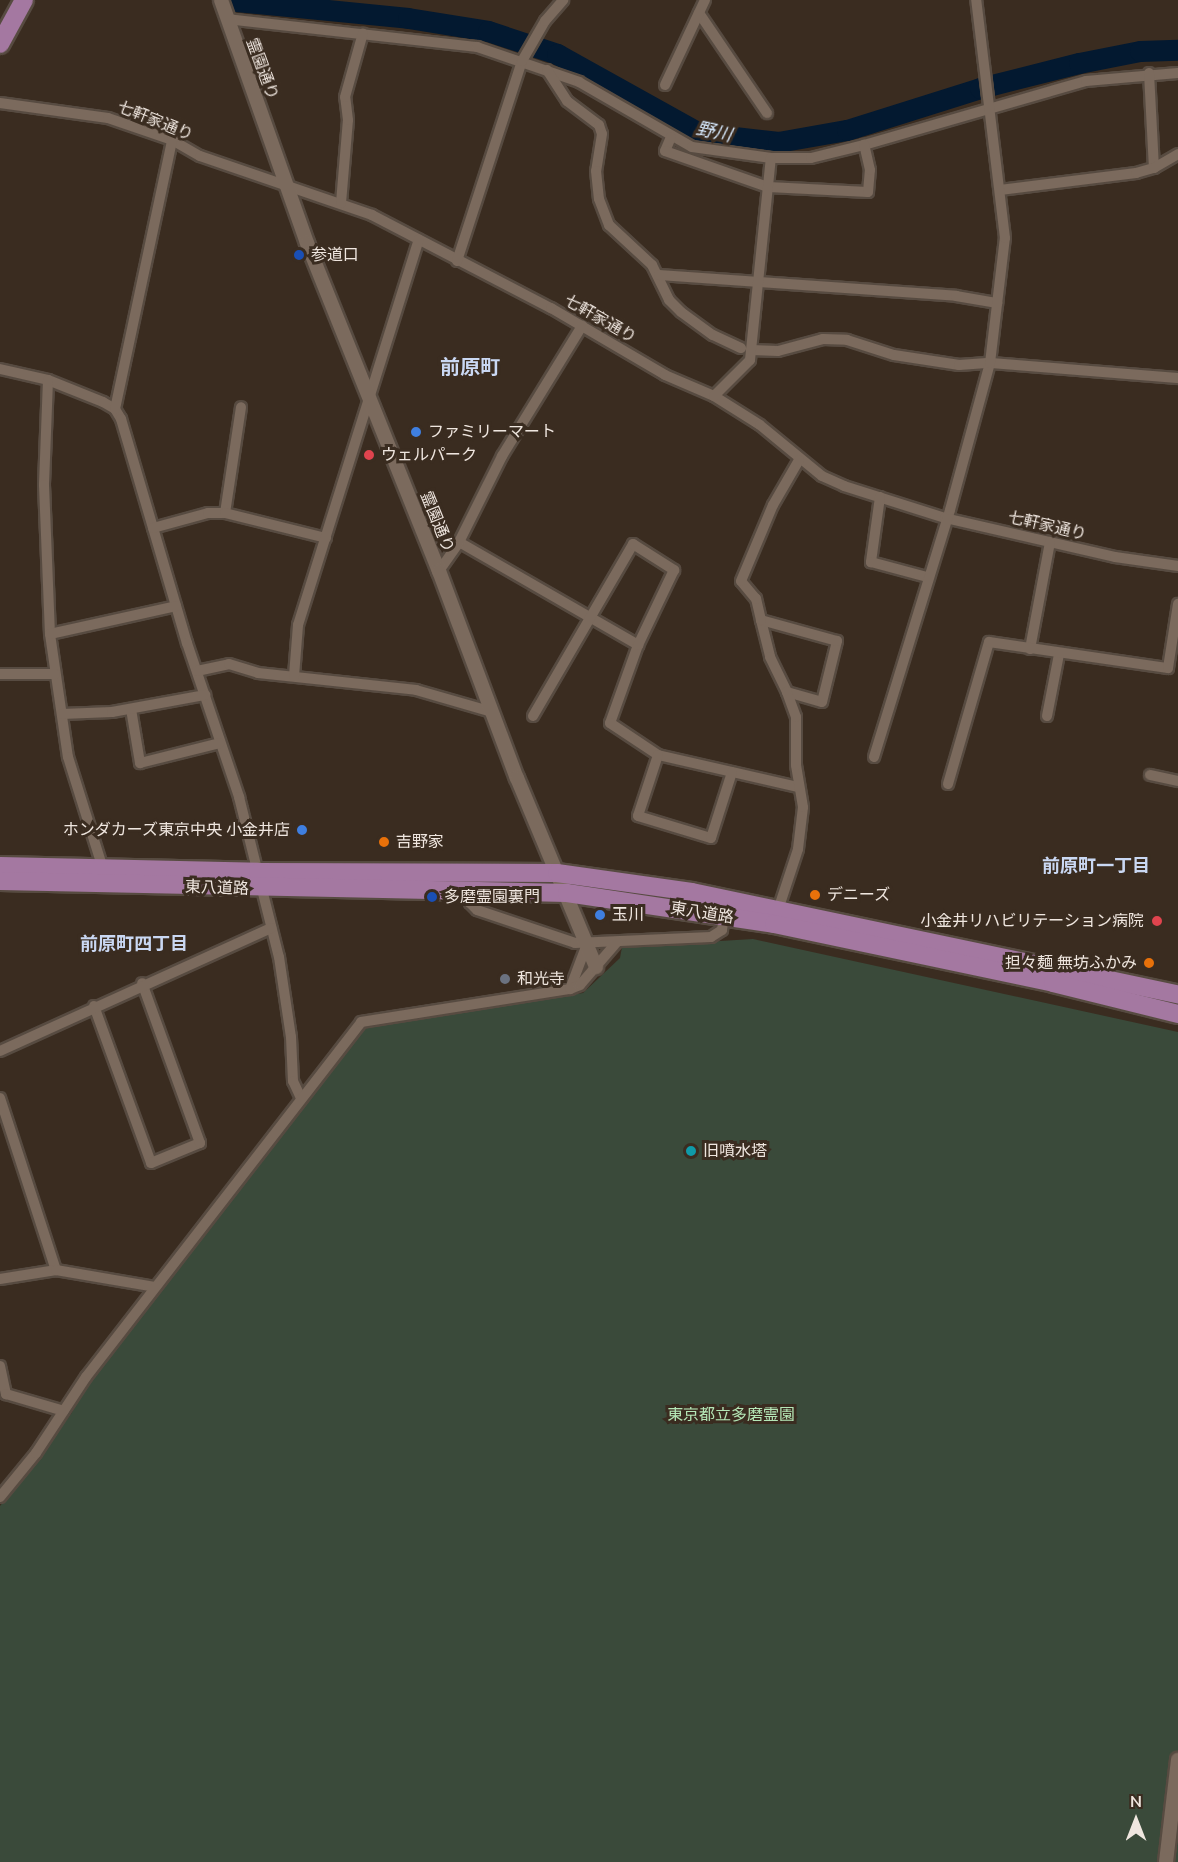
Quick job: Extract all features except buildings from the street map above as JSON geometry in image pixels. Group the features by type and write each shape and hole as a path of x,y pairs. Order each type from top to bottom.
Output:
{"main road":[{"path":"0,44 23,0"},
{"name":"東八道路","path":"0,867 103,869 260,881 567,893 724,916 988,969 1178,1014"},
{"name":"東八道路","path":"0,881 260,881 557,873 692,892 1178,994"}],"street":[{"name":"霊園通り","path":"221,0 288,187 440,571 492,712 596,967"},
{"path":"457,261 522,61 545,21 563,0"},
{"path":"666,85 705,0"},
{"path":"874,757 990,363 1005,238 976,0"},
{"path":"699,13 767,113"},
{"path":"227,19 467,46 522,61 579,82 671,137 720,153 771,158 811,158 1086,81 1149,72 1178,73"},
{"path":"341,203 348,120 345,97 363,33"},
{"path":"547,70 567,101 599,125 602,134 596,171 599,199 609,225 659,274 669,300 681,312 713,335 746,349 778,351 823,339 847,340 923,360 1178,378"},
{"path":"1149,72 1154,168"},
{"name":"七軒家通り","path":"0,103 54,112 79,111 172,140 200,156 341,203 419,240 582,326 665,375 714,396 760,424 799,459 844,486 945,518 1050,542 1178,566"},
{"path":"671,137 664,151 768,187 868,192 870,170 864,145"},
{"path":"172,140 116,409 176,606 239,797 287,1000 293,1081 301,1098"},
{"path":"1000,190 1154,168 1178,154"},
{"path":"714,396 750,360 746,349 759,282 771,158"},
{"path":"294,676 298,625 419,240"},
{"path":"659,274 956,296 997,303"},
{"path":"440,571 459,542 499,466 582,326"},
{"path":"0,369 48,380 116,409"},
{"path":"48,380 44,485 50,634 68,757 103,869"},
{"path":"225,513 241,407"},
{"path":"778,910 800,840 804,796 798,787 796,717 770,657 756,599 741,581 773,505 799,459"},
{"path":"880,497 871,562 927,577"},
{"path":"153,528 208,513 225,513 326,538"},
{"path":"459,542 638,645"},
{"path":"1030,649 1050,542"},
{"path":"533,716 633,544 674,570 638,645 610,723 658,755 798,787"},
{"path":"948,784 989,642 1059,654 1168,668 1178,604"},
{"path":"50,634 176,606"},
{"path":"760,620 837,641 822,702 787,692"},
{"path":"1047,716 1059,654"},
{"path":"197,671 229,664 294,676 432,693 492,712"},
{"path":"0,674 55,674"},
{"path":"62,714 130,709 205,695"},
{"path":"130,709 140,763 220,743"},
{"path":"658,755 638,816 711,838 732,772"},
{"path":"1150,775 1178,781"},
{"path":"470,890 470,903 477,910 575,943 711,937 722,930 724,916"},
{"path":"0,1051 142,983 271,928"},
{"path":"0,1497 155,1287 361,1022 580,986 618,942"},
{"path":"570,989 587,943"},
{"path":"94,1006 151,1164 200,1143 142,983"},
{"path":"0,1098 56,1270"},
{"path":"0,1279 56,1270 155,1287"},
{"path":"0,1366 6,1394 64,1412"},
{"path":"1166,1862 1178,1760"}],"green space":[{"name":"東京都立多磨霊園","path":"753,939 1178,1032 1178,1862 0,1862 0,1506 71,1414 89,1381 361,1029 583,993 620,958 622,947"}],"waterway":[{"name":"野川","path":"226,0 408,18 488,31 557,54 699,133 778,142 847,130 980,88 1079,63 1140,51 1178,50"}],"place":[{"name":"参道口","path":"299,255"},
{"name":"ファミリーマート","path":"416,432"},
{"name":"ウェルパーク","path":"369,455"},
{"name":"ホンダカーズ東京中央 小金井店","path":"302,830"},
{"name":"吉野家","path":"384,842"},
{"name":"デニーズ","path":"815,895"},
{"name":"多磨霊園裏門","path":"432,897"},
{"name":"玉川","path":"600,915"},
{"name":"小金井リハビリテーション病院","path":"1157,921"},
{"name":"担々麺 無坊ふかみ","path":"1149,963"},
{"name":"和光寺","path":"505,979"},
{"name":"旧噴水塔","path":"691,1151"}],"district":[{"name":"前原町","path":"470,367"},
{"name":"前原町一丁目","path":"1096,866"},
{"name":"前原町四丁目","path":"134,944"}]}
